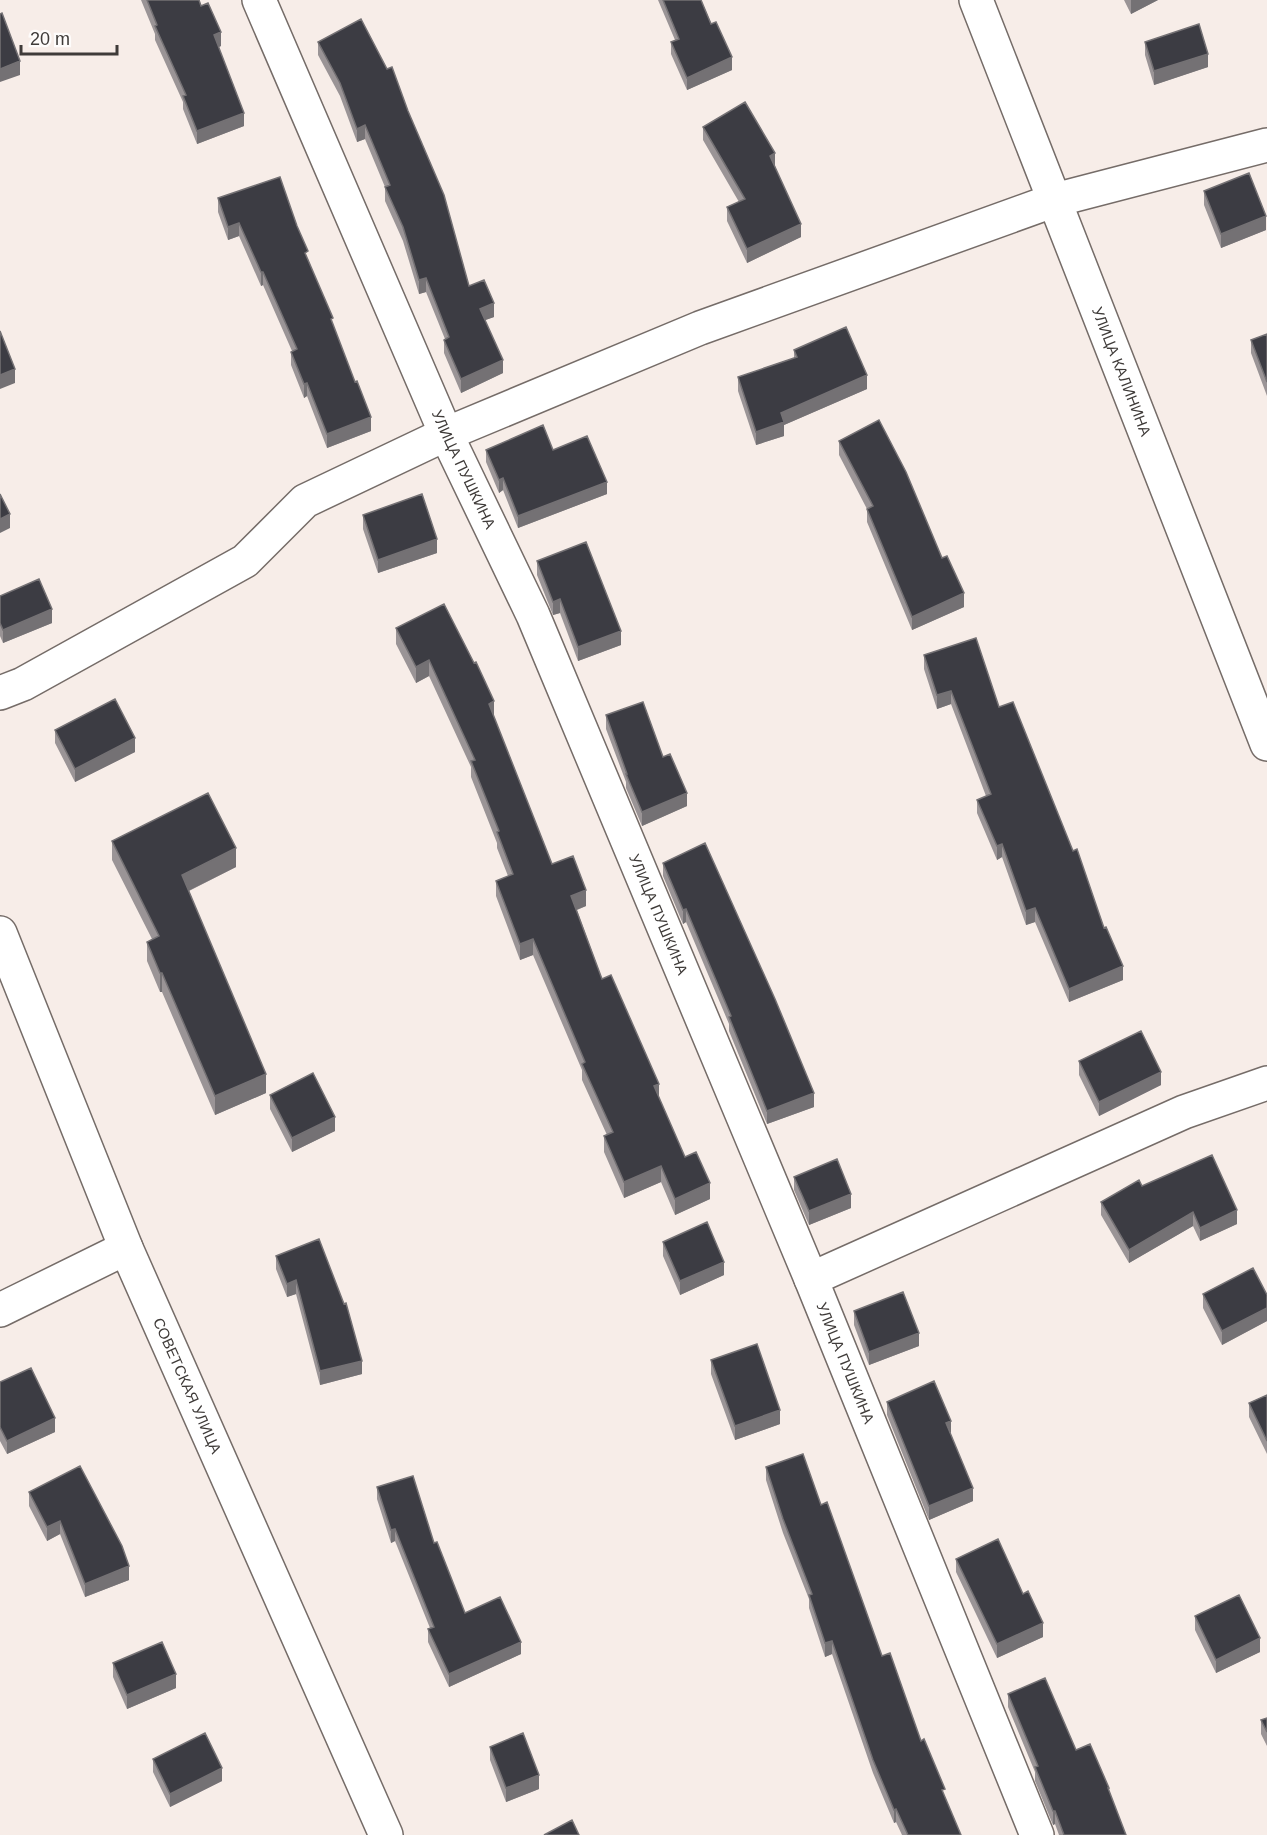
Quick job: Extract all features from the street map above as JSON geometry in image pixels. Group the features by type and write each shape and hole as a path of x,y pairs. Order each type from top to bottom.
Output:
{"street":[{"name":"УЛИЦА ПУШКИНА","path":"259,0 446,434 533,615 811,1280 1037,1835"},
{"name":"УЛИЦА КАЛИНИНА","path":"976,0 1267,744"},
{"path":"0,693 23,684 245,561 305,501 446,434 700,328 1054,200 1267,145"},
{"name":"СОВЕТСКАЯ УЛИЦА","path":"0,933 126,1248 386,1835"},
{"path":"811,1280 1184,1112 1267,1083"},
{"path":"0,1310 126,1248"}],"building":[{"path":"147,0 199,0 201,6 208,3 221,32 214,35 244,113 197,131 183,96 186,95 155,26 157,25"},
{"path":"663,0 701,0 711,24 716,22 732,57 687,78 671,42 679,39"},
{"path":"2,13 20,61 0,69 0,14"},
{"path":"361,19 387,69 392,67 444,195 469,286 484,280 494,303 480,309 503,360 461,379 444,340 449,337 426,278 419,280 403,227 385,187 390,185 365,125 357,129 340,83 318,42"},
{"path":"1199,24 1208,54 1154,71 1145,42"},
{"path":"745,102 775,153 770,156 801,224 747,249 727,207 745,199 703,127"},
{"path":"1249,173 1266,216 1221,234 1204,191"},
{"path":"280,177 308,251 305,253 371,417 327,434 307,383 304,384 291,352 297,349 263,272 239,223 228,227 218,198"},
{"path":"846,327 867,375 781,413 784,422 756,432 738,377 797,357 794,350"},
{"path":"0,331 15,369 0,375"},
{"path":"1267,334 1267,382 1251,340"},
{"path":"879,420 906,472 942,558 947,556 964,593 912,617 867,509 873,506 839,441"},
{"path":"543,425 553,450 587,436 607,482 518,516 503,478 499,480 486,450"},
{"path":"0,494 10,514 0,519"},
{"path":"422,494 437,539 378,560 363,515"},
{"path":"586,542 621,631 578,647 560,599 553,602 537,561"},
{"path":"39,579 52,609 3,630 0,623 0,596"},
{"path":"444,604 474,663 476,662 494,701 489,704 552,864 573,856 586,890 571,896 602,979 611,975 659,1084 654,1086 685,1157 696,1152 710,1183 675,1199 661,1166 624,1182 604,1136 613,1132 582,1064 585,1062 533,939 520,944 496,881 513,874 497,832 499,831 471,761 475,760 429,660 416,667 396,628"},
{"path":"976,638 999,707 1013,702 1073,851 1077,849 1104,928 1106,927 1123,966 1069,989 1035,908 1026,911 1002,844 997,846 977,800 991,794 951,691 937,695 924,655"},
{"path":"115,699 135,738 75,769 55,730"},
{"path":"643,702 663,757 670,754 687,793 642,812 606,715"},
{"path":"208,793 236,848 182,875 266,1074 215,1096 147,942 159,936 112,841"},
{"path":"705,843 775,999 814,1093 767,1111 729,1017 731,1016 686,909 683,910 663,863"},
{"path":"1141,1031 1161,1072 1099,1102 1079,1061"},
{"path":"313,1073 335,1117 292,1138 270,1095"},
{"path":"1212,1155 1237,1210 1200,1228 1193,1212 1129,1250 1101,1202 1139,1180 1142,1186"},
{"path":"837,1159 851,1194 809,1211 794,1177"},
{"path":"707,1222 724,1262 680,1281 663,1242"},
{"path":"319,1239 344,1304 346,1303 362,1361 320,1371 296,1280 287,1284 276,1256"},
{"path":"1253,1268 1267,1295 1267,1308 1222,1331 1203,1294"},
{"path":"903,1292 919,1333 869,1352 854,1311"},
{"path":"757,1344 780,1410 735,1426 711,1360"},
{"path":"31,1368 55,1418 7,1441 0,1427 0,1382"},
{"path":"934,1381 951,1421 946,1423 973,1488 929,1506 887,1402"},
{"path":"1267,1395 1267,1441 1249,1403"},
{"path":"803,1454 821,1505 827,1502 882,1656 890,1653 921,1741 924,1739 961,1835 908,1835 896,1809 894,1810 873,1760 832,1641 825,1643 809,1595 812,1594 766,1467"},
{"path":"80,1466 122,1546 129,1566 85,1584 60,1521 47,1527 29,1492"},
{"path":"413,1476 434,1543 437,1542 465,1613 500,1597 521,1642 449,1674 428,1629 434,1627 395,1529 391,1530 377,1487"},
{"path":"998,1539 1023,1594 1028,1591 1043,1623 997,1644 956,1559"},
{"path":"1239,1595 1260,1638 1216,1660 1195,1616"},
{"path":"162,1642 176,1674 127,1695 113,1663"},
{"path":"1045,1678 1076,1750 1090,1744 1126,1835 1064,1835 1035,1767 1038,1766 1008,1694"},
{"path":"1267,1718 1267,1732 1261,1720"},
{"path":"205,1733 222,1768 170,1794 153,1759"},
{"path":"523,1733 539,1775 506,1788 490,1747"},
{"path":"572,1820 579,1835 544,1835"}]}
